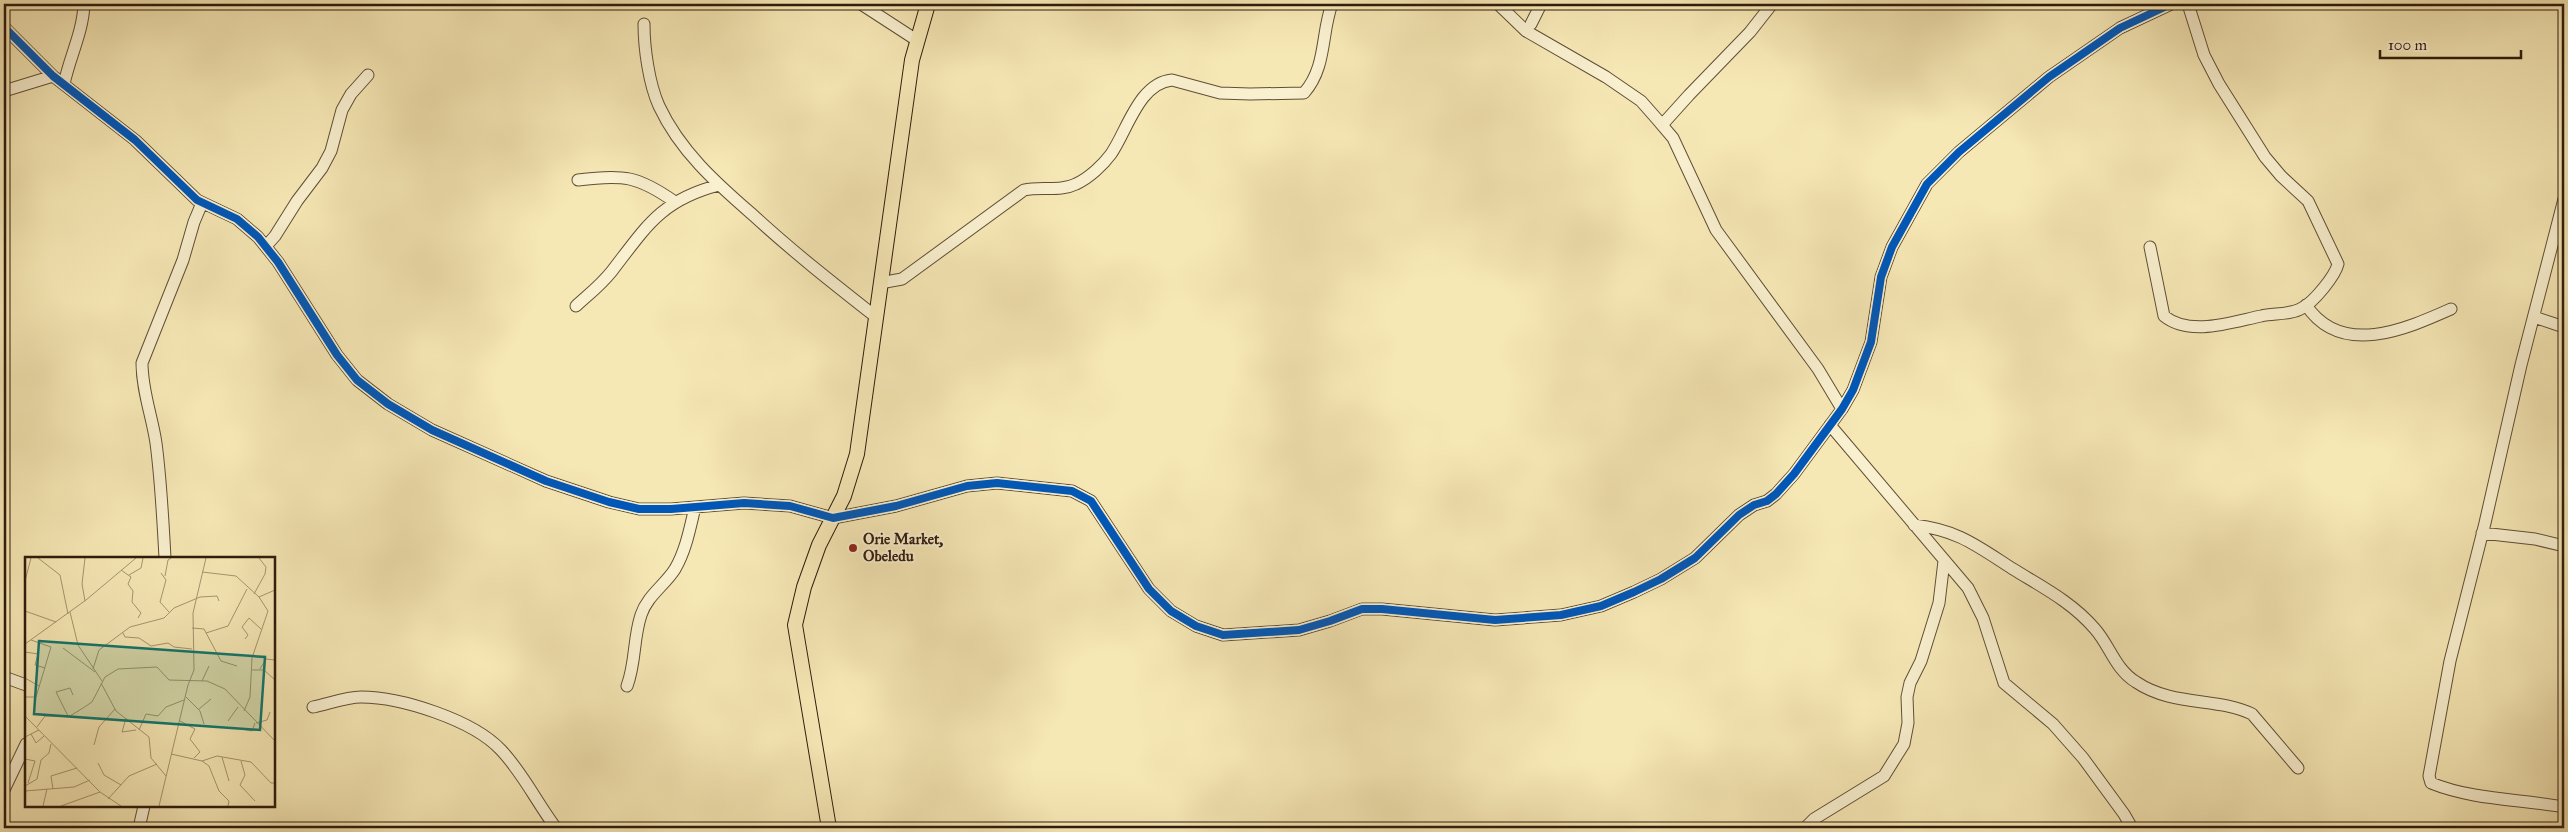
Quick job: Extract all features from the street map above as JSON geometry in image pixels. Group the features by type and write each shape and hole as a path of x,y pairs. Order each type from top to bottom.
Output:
{"main road":[{"path":"829,828 795,625 807,578 819,546 844,496 857,454 912,60 928,4"}],"street":[{"path":"64,84 72,52 81,33 84,4"},
{"path":"861,4 918,41"},
{"path":"880,283 891,283 902,279 1024,190 1038,187 1069,187 1078,183 1110,154 1142,100 1165,81 1172,80 1220,93 1304,93 1309,87 1322,55 1326,24 1332,4"},
{"path":"1498,4 1526,31 1606,77 1641,101 1662,125 1673,138 1716,230 1736,260 1818,369 1842,408"},
{"path":"1531,24 1541,4"},
{"path":"1662,125 1682,101 1750,32 1772,4"},
{"path":"4,27 53,76 135,140 202,203 237,219 266,246 337,355 357,380 388,404 432,430 546,481 609,502 640,508 695,507 744,503 790,506 833,518 888,507 967,486 996,483 1072,491 1091,501 1149,589 1171,611 1196,626 1223,635 1298,630 1330,622 1362,609 1382,609 1495,620 1561,615 1601,606 1634,592 1661,579 1695,558 1739,515 1754,505 1767,501 1776,494 1842,408 1856,383 1871,342 1880,276 1892,246 1927,184 1959,152 2049,77 2120,28 2170,4"},
{"path":"2150,247 2161,306 2164,316 2172,323 2214,326 2295,311 2306,305 2336,271 2338,264 2335,254 2308,201 2281,176 2265,157 2219,84 2204,55 2188,4"},
{"path":"644,24 644,45 658,104 668,124 698,165 808,264 876,317"},
{"path":"266,246 322,168 331,151 342,110 351,94 368,75"},
{"path":"4,91 53,76"},
{"path":"578,180 626,177 650,186 675,202"},
{"path":"576,306 612,272 650,221 675,202 692,193 719,185"},
{"path":"2564,200 2521,365 2450,661 2429,776 2431,783 2471,795 2526,800 2564,807"},
{"path":"165,557 162,490 156,441 142,380 142,363 183,260 194,222 202,203"},
{"path":"2306,305 2329,327 2344,335 2388,332 2413,326 2451,309"},
{"path":"2534,317 2564,327"},
{"path":"1830,425 1944,562 1956,572 1968,588 1983,618 2004,682 2053,724 2084,758 2132,828"},
{"path":"626,686 634,668 635,642 642,614 654,593 675,568 684,550 695,507"},
{"path":"1914,525 1933,527 1957,534 1979,546 2064,601 2096,630 2118,666 2136,682 2154,692 2180,700 2242,709 2252,714 2298,768"},
{"path":"2482,533 2535,539 2564,546"},
{"path":"1805,828 1814,819 1884,776 1896,760 1904,744 1908,723 1907,697 1910,683 1921,662 1939,603 1944,562"},
{"path":"4,677 25,685"},
{"path":"313,707 359,697 390,699 444,715 471,728 500,749 556,828"},
{"path":"4,790 25,746"},
{"path":"139,828 144,807"}],"cycle path":[{"path":"4,27 53,76 135,140 197,200 237,219 258,237 278,262 337,355 357,380 388,404 432,430 546,481 609,502 639,509 671,509 744,503 790,506 833,518 896,506 967,486 997,483 1072,491 1091,501 1149,589 1171,611 1196,626 1223,635 1299,630 1362,609 1382,609 1495,620 1561,615 1601,606 1634,592 1661,579 1695,558 1739,515 1754,505 1767,501 1776,494 1794,474 1842,409 1853,390 1871,342 1881,277 1892,247 1927,184 1959,152 2049,77 2120,28 2171,4"}],"place":[{"name":"Orie Market, Obeledu","path":"853,548"}]}
